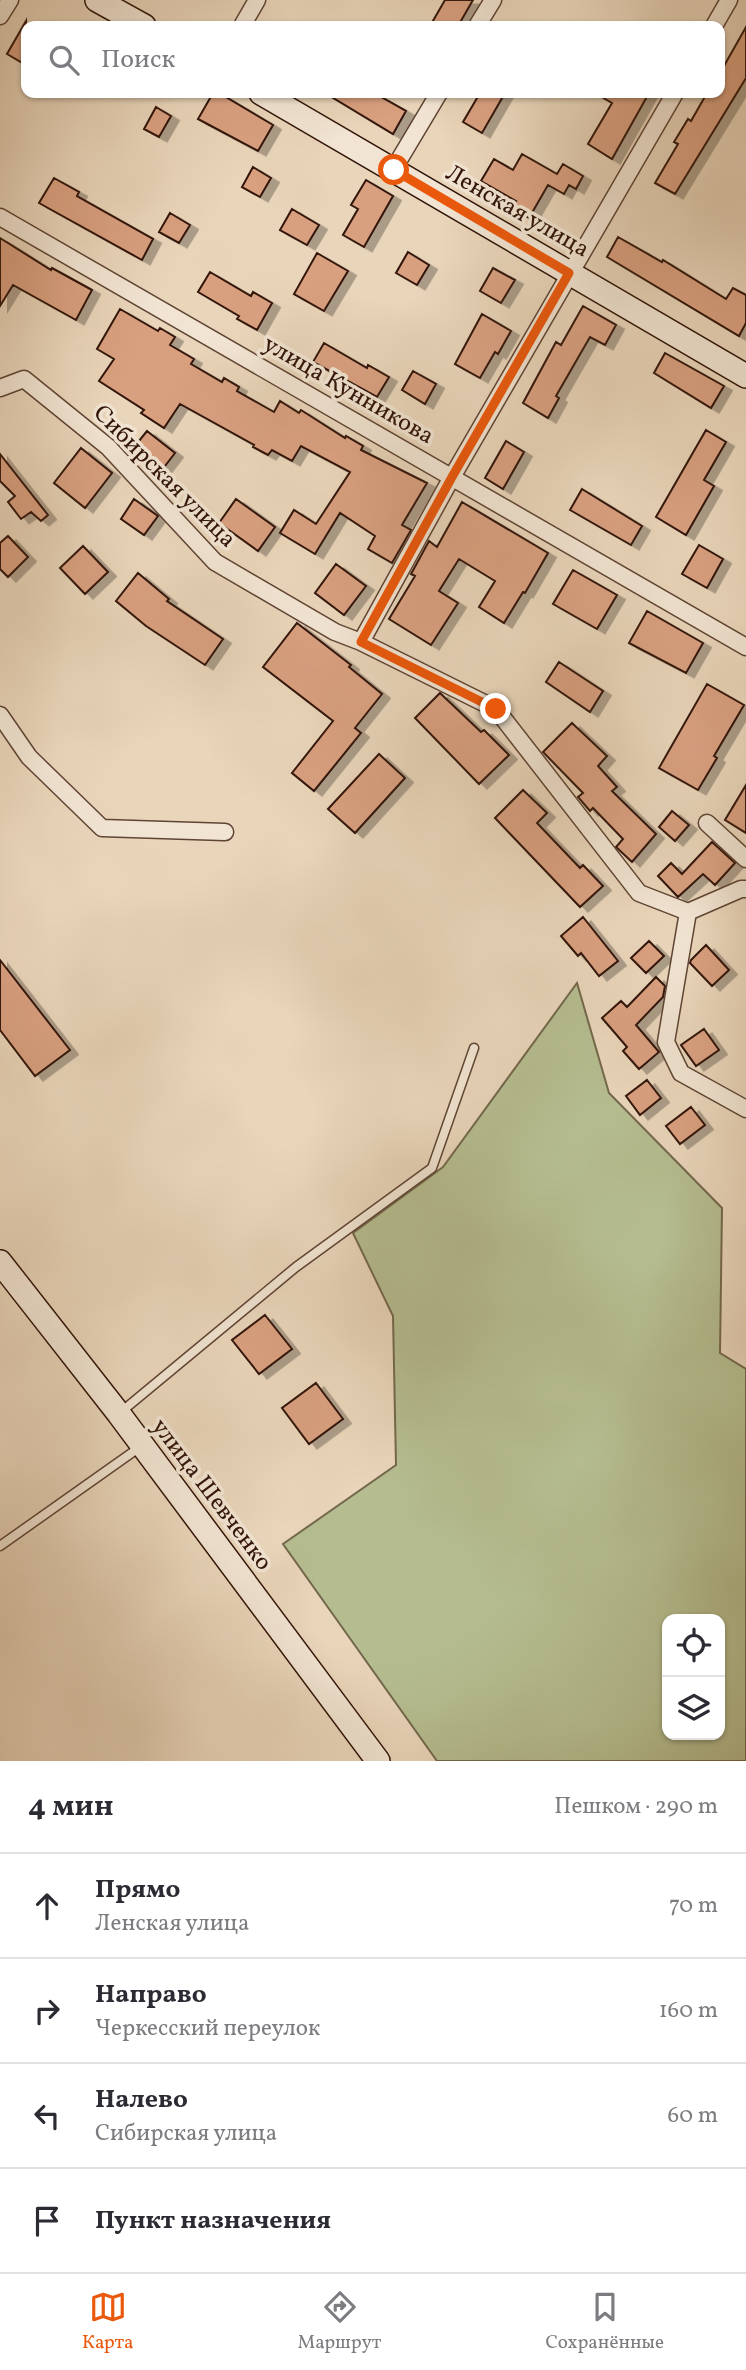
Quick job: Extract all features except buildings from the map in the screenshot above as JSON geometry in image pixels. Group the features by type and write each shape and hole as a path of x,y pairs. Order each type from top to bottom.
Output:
{"street":[{"path":"0,16 10,0"},
{"path":"97,0 135,21"},
{"path":"245,21 257,0"},
{"path":"480,21 493,0"},
{"path":"717,21 730,0"},
{"name":"Ленская улица","path":"270,98 746,375"},
{"path":"394,170 436,98"},
{"path":"361,642 452,477 672,98"},
{"name":"улица Кунникова","path":"0,217 746,647"},
{"name":"Сибирская улица","path":"0,388 24,379 108,447 215,562 335,632 361,642 496,709 639,893 688,912"},
{"path":"0,715 29,757 102,828 225,832"},
{"path":"706,823 746,859"},
{"path":"746,888 688,912 666,1042 681,1073 746,1109"},
{"name":"улица Шевченко","path":"0,1262 119,1414 378,1761"}],"lane":[{"path":"119,1414 296,1267 432,1168 474,1048"},
{"path":"0,1546 141,1446"}],"green space":[{"path":"577,983 609,1093 722,1208 720,1353 746,1369 746,1761 437,1761 283,1544 396,1465 393,1316 353,1233 443,1167"}],"route":[{"path":"394,170 569,273 361,642 496,709"}]}
